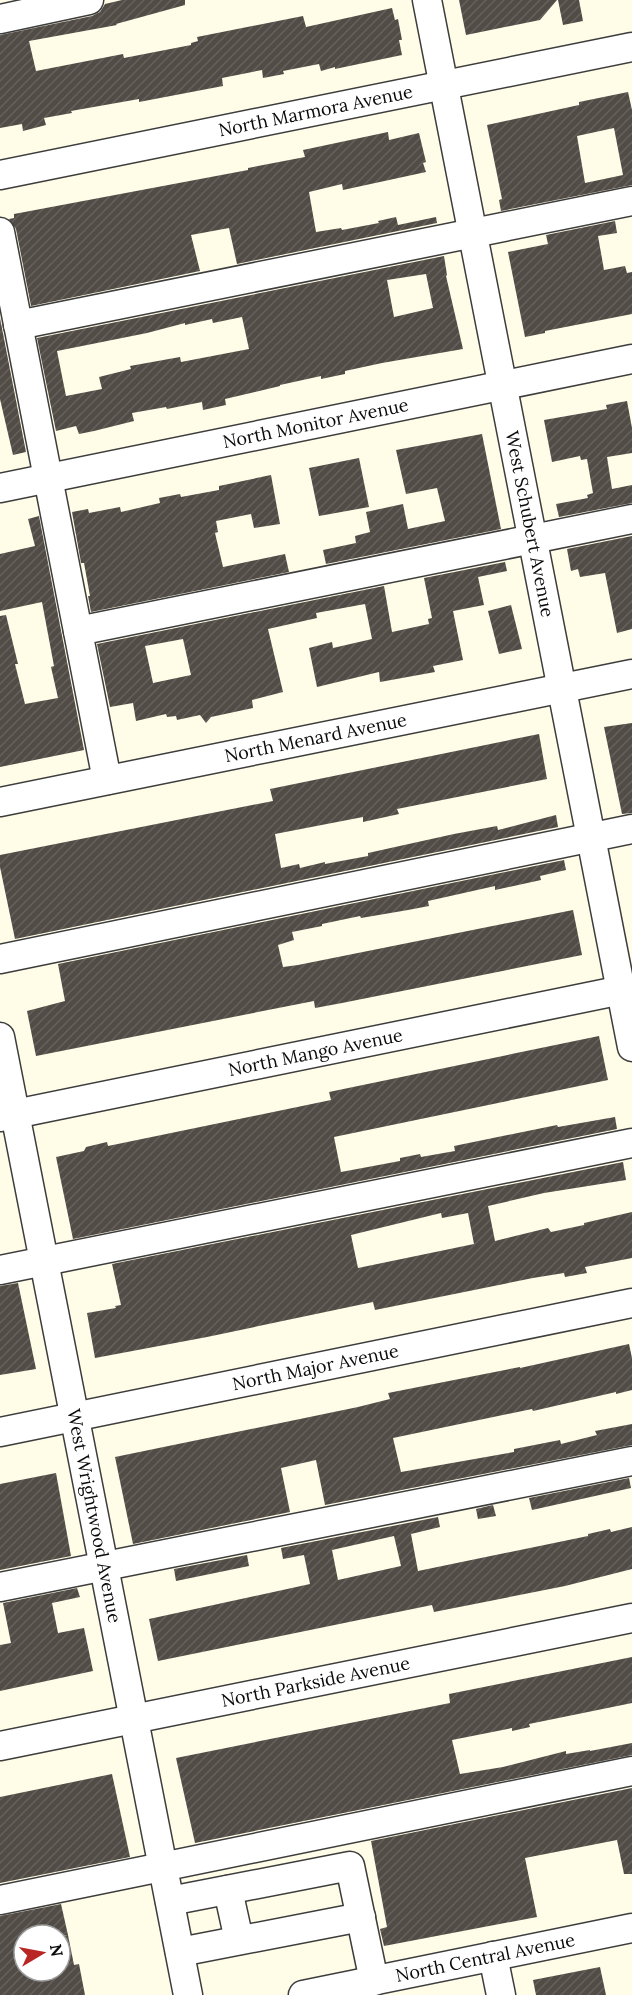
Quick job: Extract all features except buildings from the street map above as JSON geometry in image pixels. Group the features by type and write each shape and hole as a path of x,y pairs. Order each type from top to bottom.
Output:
{"street":[{"path":"0,19 89,0"},
{"name":"West Schubert Avenue","path":"427,0 591,837 626,989 632,1047"},
{"name":"North Marmora Avenue","path":"0,175 632,47"},
{"path":"18,325 632,201"},
{"path":"0,232 107,780"},
{"name":"North Monitor Avenue","path":"0,488 632,359"},
{"path":"78,631 533,541 632,519"},
{"name":"North Menard Avenue","path":"0,802 632,674"},
{"path":"0,959 632,829"},
{"name":"North Mango Avenue","path":"8,1115 626,989"},
{"name":"West Wrightwood Avenue","path":"0,1037 8,1115 44,1261 188,1995"},
{"path":"0,1270 632,1143"},
{"name":"North Major Avenue","path":"0,1432 632,1303"},
{"path":"0,1587 632,1461"},
{"name":"North Parkside Avenue","path":"0,1746 632,1618"},
{"path":"0,1900 632,1771"},
{"path":"170,1901 350,1866 374,1981"},
{"path":"228,1890 239,1940"},
{"path":"180,1952 361,1917"},
{"name":"North Central Avenue","path":"303,1995 347,1991 374,1981 632,1928"},
{"path":"493,1956 501,1995"}]}
